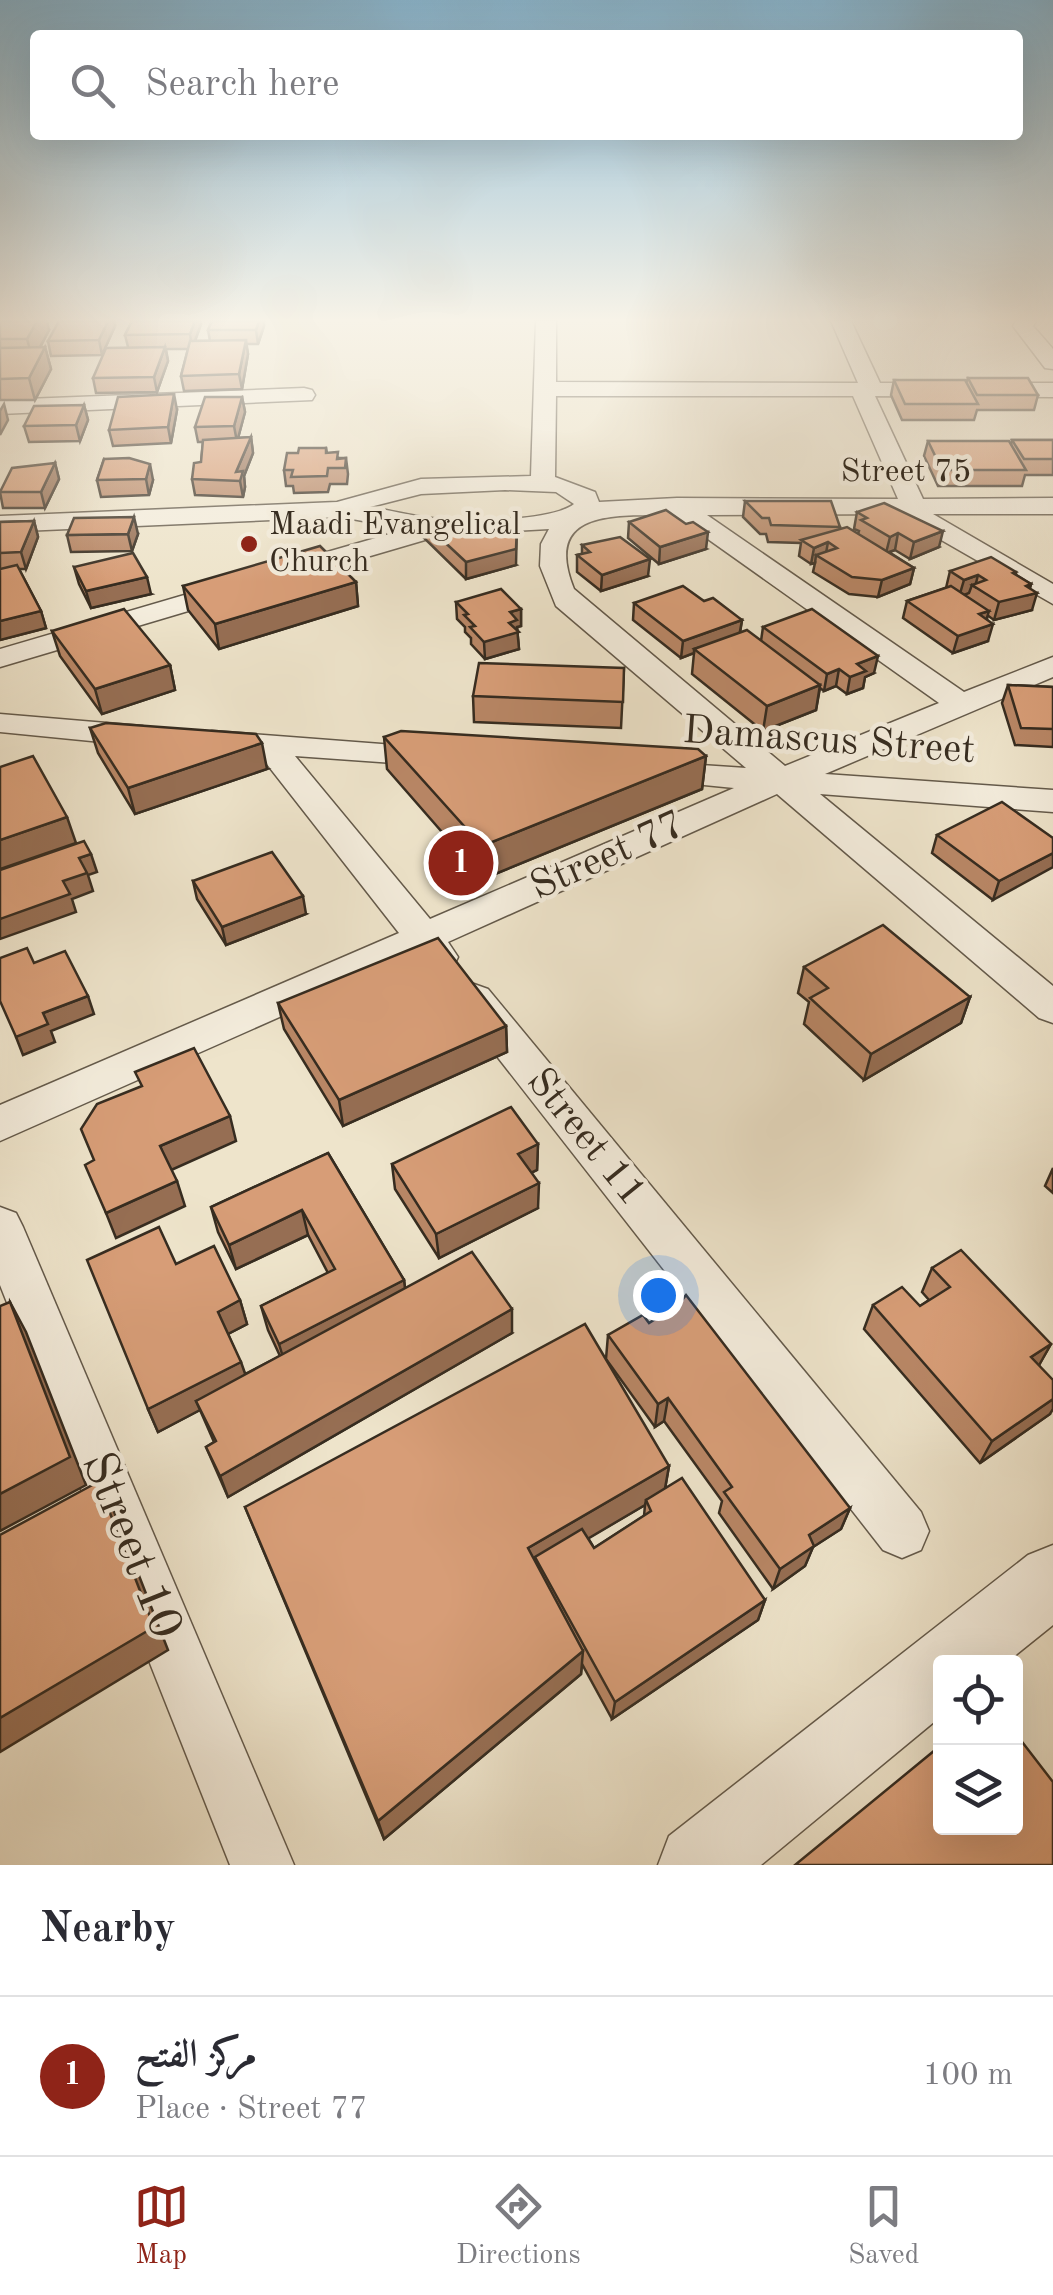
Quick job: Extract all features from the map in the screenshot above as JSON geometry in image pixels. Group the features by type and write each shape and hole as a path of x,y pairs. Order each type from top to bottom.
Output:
{"street":[{"path":"542,484 545,408"},
{"path":"872,408 907,506 1053,596"},
{"name":"Street 75","path":"341,509 380,494 425,485 561,484 586,497 587,506 579,514"},
{"path":"677,506 961,704"},
{"name":"Street 75","path":"0,524 341,509 440,526 517,525 579,514 677,506 1053,506"},
{"path":"579,514 563,528 550,563 554,581 566,600 1053,1008"},
{"path":"0,658 440,526"},
{"name":"Street 77","path":"0,1124 781,780 1053,666"},
{"path":"0,723 466,758"},
{"name":"Street 11","path":"269,745 902,1530"},
{"name":"Damascus Street","path":"624,770 1053,800"},
{"name":"Street 10","path":"0,1226 262,1865"},
{"path":"959,1655 1053,1580"},
{"path":"698,1865 933,1676"}],"building":[{"path":"33,408 83,408 76,425 24,426"},
{"path":"115,408 171,408 168,427 109,430"},
{"path":"201,408 239,408 234,426 195,427"},
{"path":"251,437 236,472 243,471 240,481 192,479 194,463 201,462 203,440"},
{"path":"1012,440 1053,440 1053,459 1024,459"},
{"path":"928,441 1009,441 1026,470 942,470"},
{"path":"299,448 338,452 337,459 346,458 345,468 328,468 327,476 291,477 293,470 284,470 287,453 298,453"},
{"path":"129,458 150,464 146,479 97,480 104,459"},
{"path":"55,463 41,492 0,492 12,468"},
{"path":"745,501 831,501 840,527 771,525 769,518 762,518"},
{"path":"884,503 943,531 914,542 898,533 890,537 861,520 867,518 857,512"},
{"path":"666,510 686,524 693,522 708,532 660,547 629,522"},
{"path":"134,517 128,534 67,535 74,518"},
{"path":"34,521 21,552 0,553 0,522"},
{"path":"422,521 517,524 516,549 466,562"},
{"path":"847,527 914,568 882,580 852,577 816,555 837,548 828,542 814,548 801,540"},
{"path":"620,537 650,559 602,575 577,555 590,552 582,545"},
{"path":"320,546 356,582 215,624 183,586"},
{"path":"133,553 147,577 86,591 74,567"},
{"path":"991,557 1016,572 1013,573 1031,584 1026,586 1037,593 999,602 972,585 986,580 978,575 964,580 950,571"},
{"path":"17,565 41,611 0,621 0,569"},
{"path":"683,586 704,601 713,598 742,620 683,641 634,603"},
{"path":"951,586 989,611 979,614 993,624 958,636 907,601"},
{"path":"501,589 521,609 510,612 517,620 509,623 519,632 484,642 456,602"},
{"path":"124,609 170,665 95,689 52,631"},
{"path":"812,609 878,656 857,664 866,671 850,677 839,669 827,674 763,627"},
{"path":"747,630 820,685 767,706 694,649"},
{"path":"479,663 624,668 623,702 473,696"},
{"path":"1008,685 1053,687 1053,729 1021,728"},
{"path":"106,723 256,734 262,743 128,788 90,728"},
{"path":"401,731 698,749 706,756 482,846 384,737"},
{"path":"33,756 67,817 0,840 0,767"},
{"path":"1002,802 1053,838 1053,853 999,881 937,835"},
{"path":"84,841 91,854 79,858 87,873 63,881 70,894 0,919 0,870"},
{"path":"272,852 303,896 222,927 193,881"},
{"path":"883,925 970,997 871,1054 810,998 828,988 804,967"},
{"path":"438,938 506,1026 339,1100 278,1003"},
{"path":"27,948 34,963 65,951 88,996 43,1013 48,1024 16,1037 0,1001 0,958"},
{"path":"194,1048 230,1116 160,1146 177,1181 106,1213 85,1165 94,1160 81,1129 97,1104 142,1086 135,1072"},
{"path":"511,1107 538,1144 518,1154 539,1183 436,1234 392,1164"},
{"path":"328,1153 404,1280 279,1344 261,1306 335,1269 302,1210 229,1245 211,1207"},
{"path":"159,1227 176,1264 214,1246 240,1300 218,1312 241,1362 148,1409 87,1260"},
{"path":"961,1250 1051,1344 1031,1357 1053,1380 1053,1399 992,1441 873,1305 902,1287 920,1306 950,1287 932,1268"},
{"path":"472,1252 512,1309 220,1476 206,1447 216,1441 196,1401"},
{"path":"686,1295 850,1508 809,1535 814,1546 780,1569 724,1492 732,1487 668,1398 658,1404 608,1335 643,1315 649,1323"},
{"path":"10,1302 70,1457 0,1494 0,1306"},
{"path":"585,1324 669,1466 528,1548 583,1651 378,1821 245,1507"},
{"path":"682,1478 765,1600 615,1702 535,1557 582,1529 594,1548 651,1511 646,1500"},
{"path":"98,1482 154,1627 0,1718 0,1535"},
{"path":"1023,1743 1053,1782 1053,1865 795,1865 933,1752 933,1835 1023,1835"}],"place":[{"name":"Maadi Evangelical Church","path":"249,544"},
{"name":"مركز الفتح","path":"461,863"}]}
